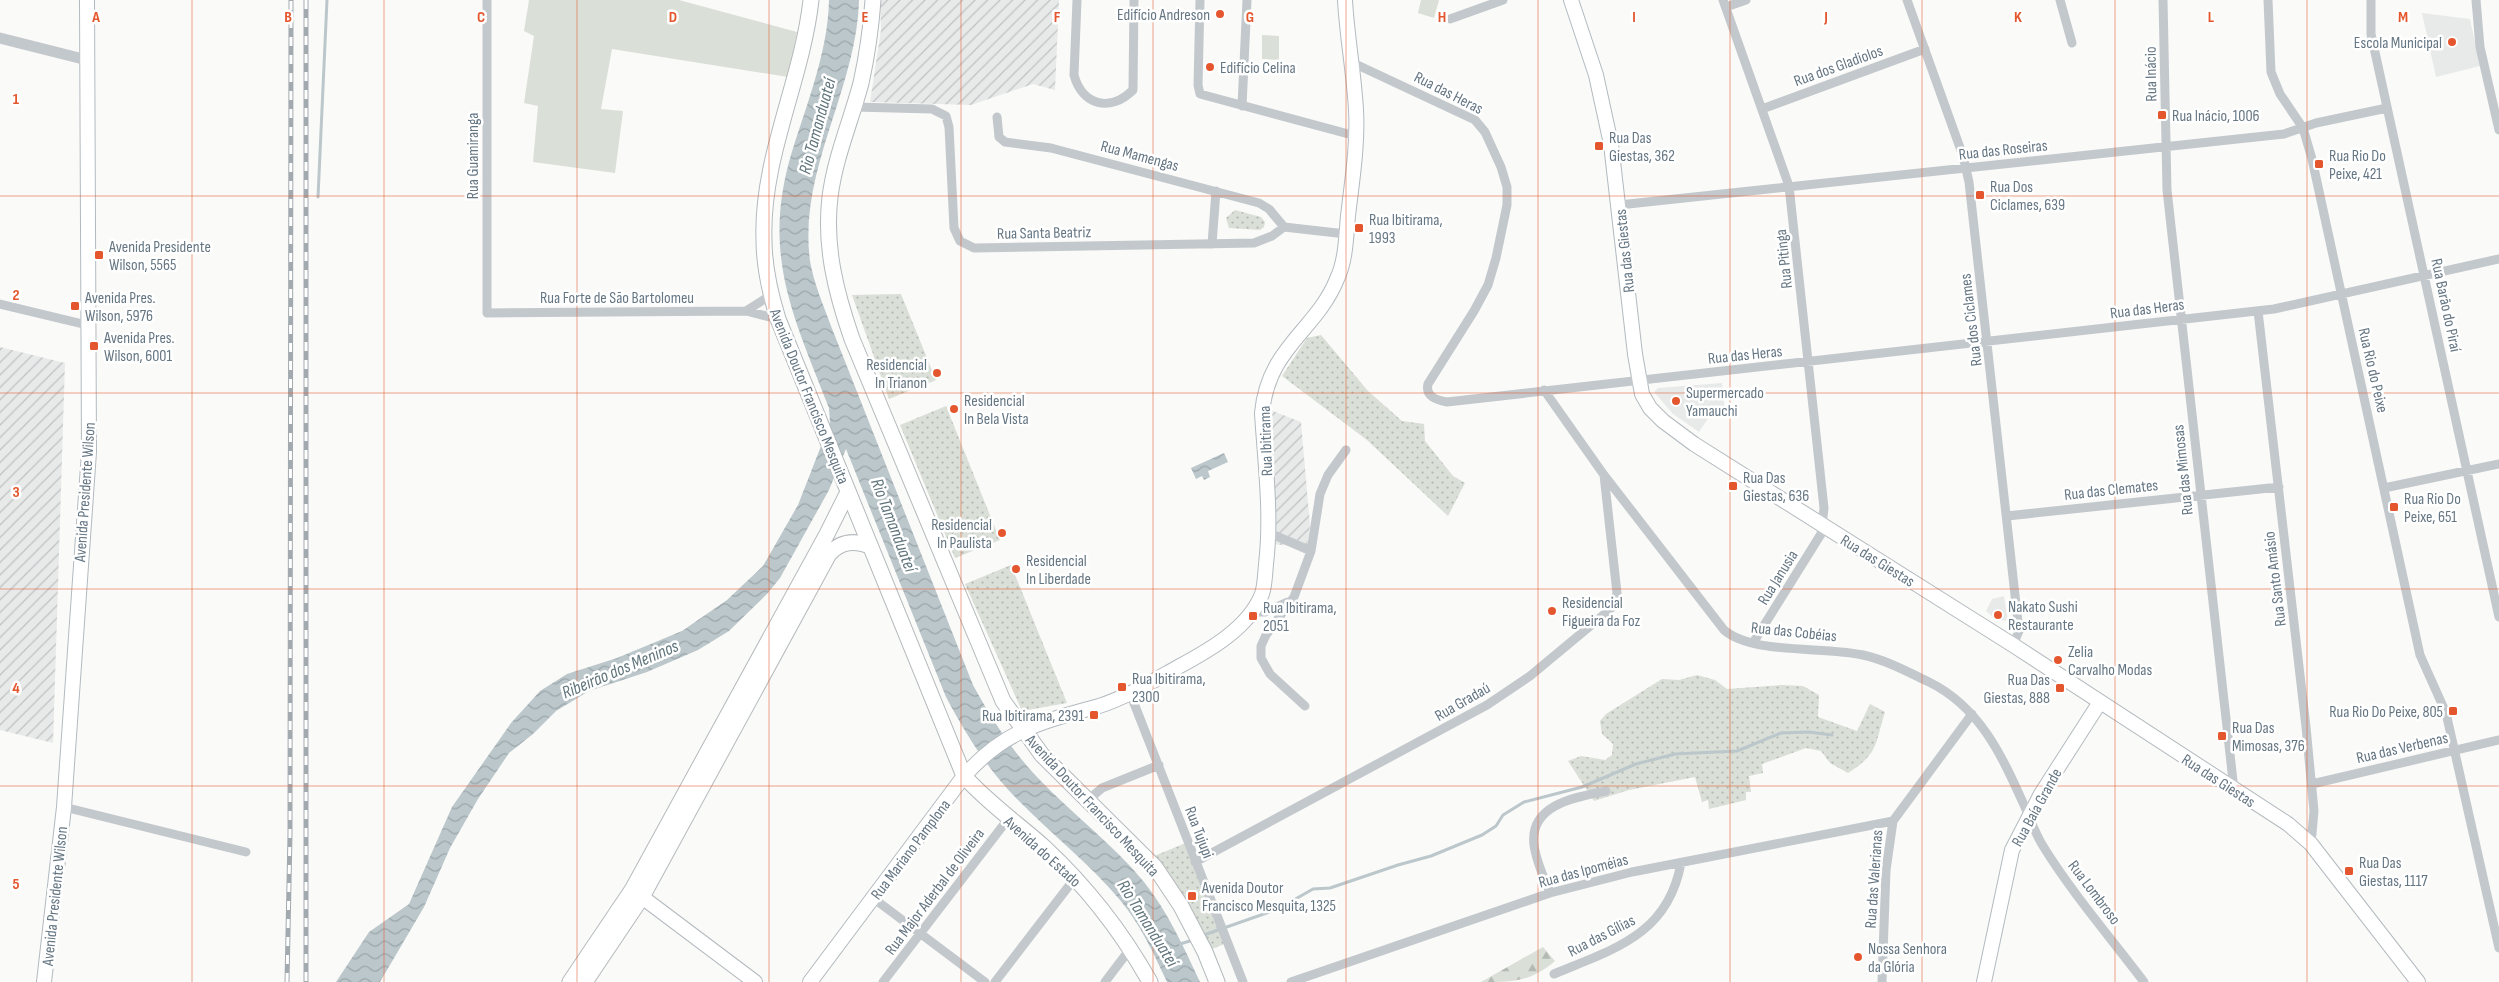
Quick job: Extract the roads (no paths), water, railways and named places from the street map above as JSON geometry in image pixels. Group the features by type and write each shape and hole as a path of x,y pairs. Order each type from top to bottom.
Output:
{"main road":[{"name":"Avenida Presidente Wilson","path":"44,982 64,807 89,452 87,0"},
{"name":"Avenida Doutor Francisco Mesquita","path":"811,0 802,55 768,182 764,239 771,296 804,388 870,546 969,770"},
{"name":"Avenida Doutor Francisco Mesquita","path":"873,0 866,60 835,170 828,220 830,251 840,302 855,347 988,668 1018,732 1155,867 1182,906 1205,952 1217,982"},
{"name":"Rua Ibitirama","path":"1018,732 1102,705 1130,693 1214,647 1237,628 1262,595 1269,533 1262,413 1263,398 1270,377 1285,350 1320,308 1334,286 1343,262 1356,136 1356,110 1345,0"},
{"name":"Rua das Giestas","path":"1571,0 1596,76 1615,166 1635,354 1642,394 1650,408 1674,430 2013,645 2288,824 2311,844 2418,982"},
{"path":"570,982 637,894 828,534 848,492"},
{"path":"585,982 637,894 829,554 842,543 857,542 870,546"},
{"name":"Rua Baía Grande","path":"1984,982 2002,887 2012,850 2028,815 2100,702"},
{"name":"Rua Mariano Pamplona","path":"810,982 969,770 988,751 1018,732"},
{"name":"Avenida do Estado","path":"969,770 1008,819 1041,845 1075,878 1130,949 1150,982"},
{"path":"637,894 755,982"}],"street":[{"name":"Rua Guamiranga","path":"487,0 487,313"},
{"path":"1077,0 1074,74 1077,86 1087,98 1096,103 1113,101 1132,90 1134,0"},
{"path":"1200,0 1199,89 1203,96 1356,136"},
{"path":"1242,106 1247,0"},
{"path":"1450,19 1504,0"},
{"path":"1724,4 1746,0"},
{"name":"Rua dos Ciclames","path":"1907,0 1966,168 2007,516 2018,631 2013,645"},
{"path":"2060,0 2072,43"},
{"name":"Rua Inácio","path":"2163,0 2167,147"},
{"name":"Rua Rio do Peixe","path":"2268,0 2270,72 2280,94 2303,128 2312,159 2420,655 2440,697 2455,750 2499,948"},
{"name":"Rua Barão do Piraí","path":"2371,0 2371,34 2499,617"},
{"path":"2476,0 2480,47 2499,130"},
{"name":"Rua Pitinga","path":"1724,4 1789,186 1824,508 1823,525"},
{"path":"0,38 87,60"},
{"name":"Rua dos Gladiolos","path":"1762,109 1924,49"},
{"name":"Rua das Heras","path":"1351,62 1475,120 1485,132 1504,177 1507,205 1496,258 1488,285 1474,311 1428,384 1427,388 1430,396 1447,402 2258,311 2342,295 2499,260"},
{"name":"Rua Santa Beatriz","path":"854,107 932,109 946,116 949,127 954,228 960,241 966,245 983,248 1254,243 1272,236 1284,227"},
{"name":"Rua das Roseiras","path":"1619,205 2284,134 2387,108"},
{"name":"Rua Mamengas","path":"997,117 999,136 1005,142 1051,148 1216,191 1264,206 1284,227"},
{"name":"Rua das Mimosas","path":"2167,147 2166,190 2234,790"},
{"path":"1212,244 1216,191"},
{"path":"1284,227 1346,234"},
{"path":"746,311 771,296"},
{"path":"0,304 87,325"},
{"name":"Rua Forte de São Bartolomeu","path":"487,313 746,311 778,319"},
{"name":"Rua Santo Amásio","path":"2258,311 2312,784 2314,822 2311,844"},
{"name":"Rua das Cobéias","path":"1544,390 1604,476 1730,636 1753,643 1864,655 1931,683 1954,698 1972,714 1987,732 2000,753 2028,815"},
{"path":"1305,706 1270,674 1260,653 1266,635 1294,597 1311,551 1320,494 1328,475 1346,450"},
{"path":"2384,488 2499,464"},
{"name":"Rua Gradaú","path":"1195,862 1488,705 1530,676 1607,612 1613,606 1617,593 1604,476"},
{"name":"Rua das Clemates","path":"2007,516 2278,487"},
{"name":"Rua Janusia","path":"1753,643 1809,555 1823,525"},
{"path":"1269,533 1311,551"},
{"path":"1250,612 1274,610 1283,606 1294,597"},
{"name":"Rua Tujupi","path":"1130,693 1243,982"},
{"name":"Rua das Valerianas","path":"1882,982 1886,870 1893,821 1972,714"},
{"name":"Rua das Verbenas","path":"2312,784 2499,740"},
{"path":"1088,800 1102,788 1159,765"},
{"path":"1550,893 1534,844 1539,823 1555,804 1606,790"},
{"path":"64,807 246,852"},
{"name":"Rua Lombroso","path":"2028,815 2042,845 2144,982"},
{"name":"Rua Major Aderbal de Oliveira","path":"883,982 1008,819"},
{"name":"Rua das Ipoméias","path":"1291,982 1550,893 1681,863 1893,821"},
{"name":"Rua das Gílias","path":"1554,974 1630,941 1646,930 1656,921 1670,899 1681,863"},
{"path":"995,982 1075,878"},
{"path":"874,898 984,982"},
{"path":"1105,982 1130,949"}],"water":[{"name":"Rio Tamanduateí","path":"829,0 859,0 856,33 849,66 812,194 809,227 810,261 819,294 831,326 973,685 1002,734 1028,768 1119,855 1144,882 1182,943 1200,982 1167,982 1140,929 1120,900 1096,874 1006,788 978,751 946,697 846,449 829,490 780,578 767,594 729,631 698,650 647,672 589,691 556,711 533,734 509,753 478,799 450,848 424,907 380,982 336,982 369,932 409,904 452,807 511,723 540,691 567,674 617,658 682,631 727,600 763,566 798,505 830,423 829,408 805,346 786,288 781,259 780,229 782,197 789,162 820,62 828,21"},
{"path":"1224,453 1228,462 1208,471 1210,477 1204,480 1202,476 1196,479 1191,468"}],"waterway":[{"path":"318,197 327,0"},
{"path":"1201,936 1278,909 1313,889 1330,888 1431,856 1482,835 1496,826 1503,815 1524,802 1582,787 1636,764 1675,754 1737,751 1781,733 1809,732 1832,735"},
{"path":"1180,944 1193,940"}],"railway":[{"path":"287,982 290,834 291,0"},
{"path":"306,0 306,982"}],"place":[{"name":"Edifício Andreson","path":"1220,14"},
{"name":"Escola Municipal","path":"2452,42"},
{"name":"Edifício Celina","path":"1210,67"},
{"name":"Rua Inácio, 1006","path":"2162,115"},
{"name":"Rua Das Giestas, 362","path":"1599,146"},
{"name":"Rua Rio Do Peixe, 421","path":"2319,164"},
{"name":"Rua Dos Ciclames, 639","path":"1980,195"},
{"name":"Rua Ibitirama, 1993","path":"1359,228"},
{"name":"Avenida Presidente Wilson, 5565","path":"99,255"},
{"name":"Avenida Pres. Wilson, 5976","path":"75,306"},
{"name":"Avenida Pres. Wilson, 6001","path":"94,346"},
{"name":"Residencial In Trianon","path":"937,373"},
{"name":"Supermercado Yamauchi","path":"1676,401"},
{"name":"Residencial In Bela Vista","path":"954,409"},
{"name":"Rua Das Giestas, 636","path":"1733,486"},
{"name":"Rua Rio Do Peixe, 651","path":"2394,507"},
{"name":"Residencial In Paulista","path":"1002,533"},
{"name":"Residencial In Liberdade","path":"1016,569"},
{"name":"Residencial Figueira da Foz","path":"1552,611"},
{"name":"Nakato Sushi Restaurante","path":"1998,615"},
{"name":"Rua Ibitirama, 2051","path":"1253,616"},
{"name":"Zelia Carvalho Modas","path":"2058,660"},
{"name":"Rua Ibitirama, 2300","path":"1122,687"},
{"name":"Rua Das Giestas, 888","path":"2060,688"},
{"name":"Rua Rio Do Peixe, 805","path":"2453,711"},
{"name":"Rua Ibitirama, 2391","path":"1094,715"},
{"name":"Rua Das Mimosas, 376","path":"2222,736"},
{"name":"Rua Das Giestas, 1117","path":"2349,871"},
{"name":"Avenida Doutor Francisco Mesquita, 1325","path":"1192,896"},
{"name":"Nossa Senhora da Glória","path":"1858,957"}],"water label":[{"name":"Ribeirão dos Meninos","path":"620,669"}]}
